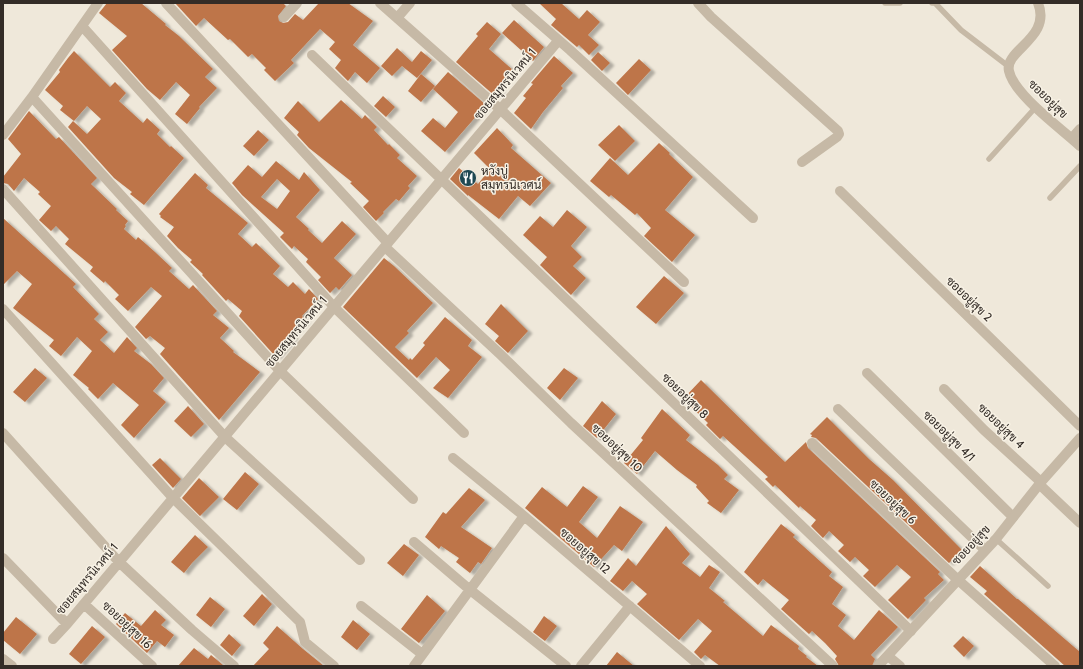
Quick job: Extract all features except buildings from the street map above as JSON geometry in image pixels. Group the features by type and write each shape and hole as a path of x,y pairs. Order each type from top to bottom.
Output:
{"street":[{"path":"3,135 32,97 98,3"},
{"name":"ซอยอยู่สุข 10","path":"166,3 386,245 571,423 833,666"},
{"path":"284,17 297,3"},
{"path":"380,3 501,110 684,282"},
{"path":"397,18 410,3"},
{"path":"516,3 753,218"},
{"path":"698,3 838,131 839,134 837,137 802,162"},
{"path":"1008,66 1009,62 1038,28 1040,10 1038,3"},
{"path":"82,26 334,308 464,433"},
{"name":"ซอยสมุทรนิเวศน์ 1","path":"53,638 84,604 558,41"},
{"name":"ซอยอยู่สุข 8","path":"312,55 911,631"},
{"name":"ซอยอยู่สุข","path":"1008,66 1013,80 1035,108 1080,146"},
{"path":"32,97 280,371 413,499"},
{"path":"1072,138 1080,129"},
{"path":"3,189 225,437 360,560"},
{"name":"ซอยอยู่สุข 2","path":"840,191 1080,426"},
{"path":"3,309 173,498 300,622 305,642 334,666"},
{"name":"ซอยอยู่สุข 4/1","path":"867,374 1013,517"},
{"name":"ซอยอยู่สุข 4","path":"944,388 984,430 1080,523"},
{"path":"838,409 985,550"},
{"path":"3,433 119,562 192,630 234,666"},
{"name":"ซอยอยู่สุข","path":"878,666 957,579 996,539 1040,483 1080,438"},
{"name":"ซอยอยู่สุข 6","path":"812,443 957,579 1055,666"},
{"name":"ซอยอยู่สุข 12","path":"453,458 524,516 700,666"},
{"path":"414,666 524,516"},
{"path":"414,542 566,666"},
{"path":"3,558 67,624"},
{"name":"ซอยอยู่สุข 16","path":"84,604 152,666"},
{"path":"361,606 422,654"},
{"path":"581,666 630,606"},
{"path":"888,656 900,666"},
{"path":"3,659 12,666"}],"lane":[{"path":"885,3 900,3"},
{"path":"932,3 934,3 961,30 1008,66"},
{"path":"989,158 1035,108"},
{"path":"1050,198 1080,166"},
{"path":"996,539 1048,586"}],"place":[{"name":"หวังบู่ สมุทรนิเวศน์","path":"468,178"}]}
